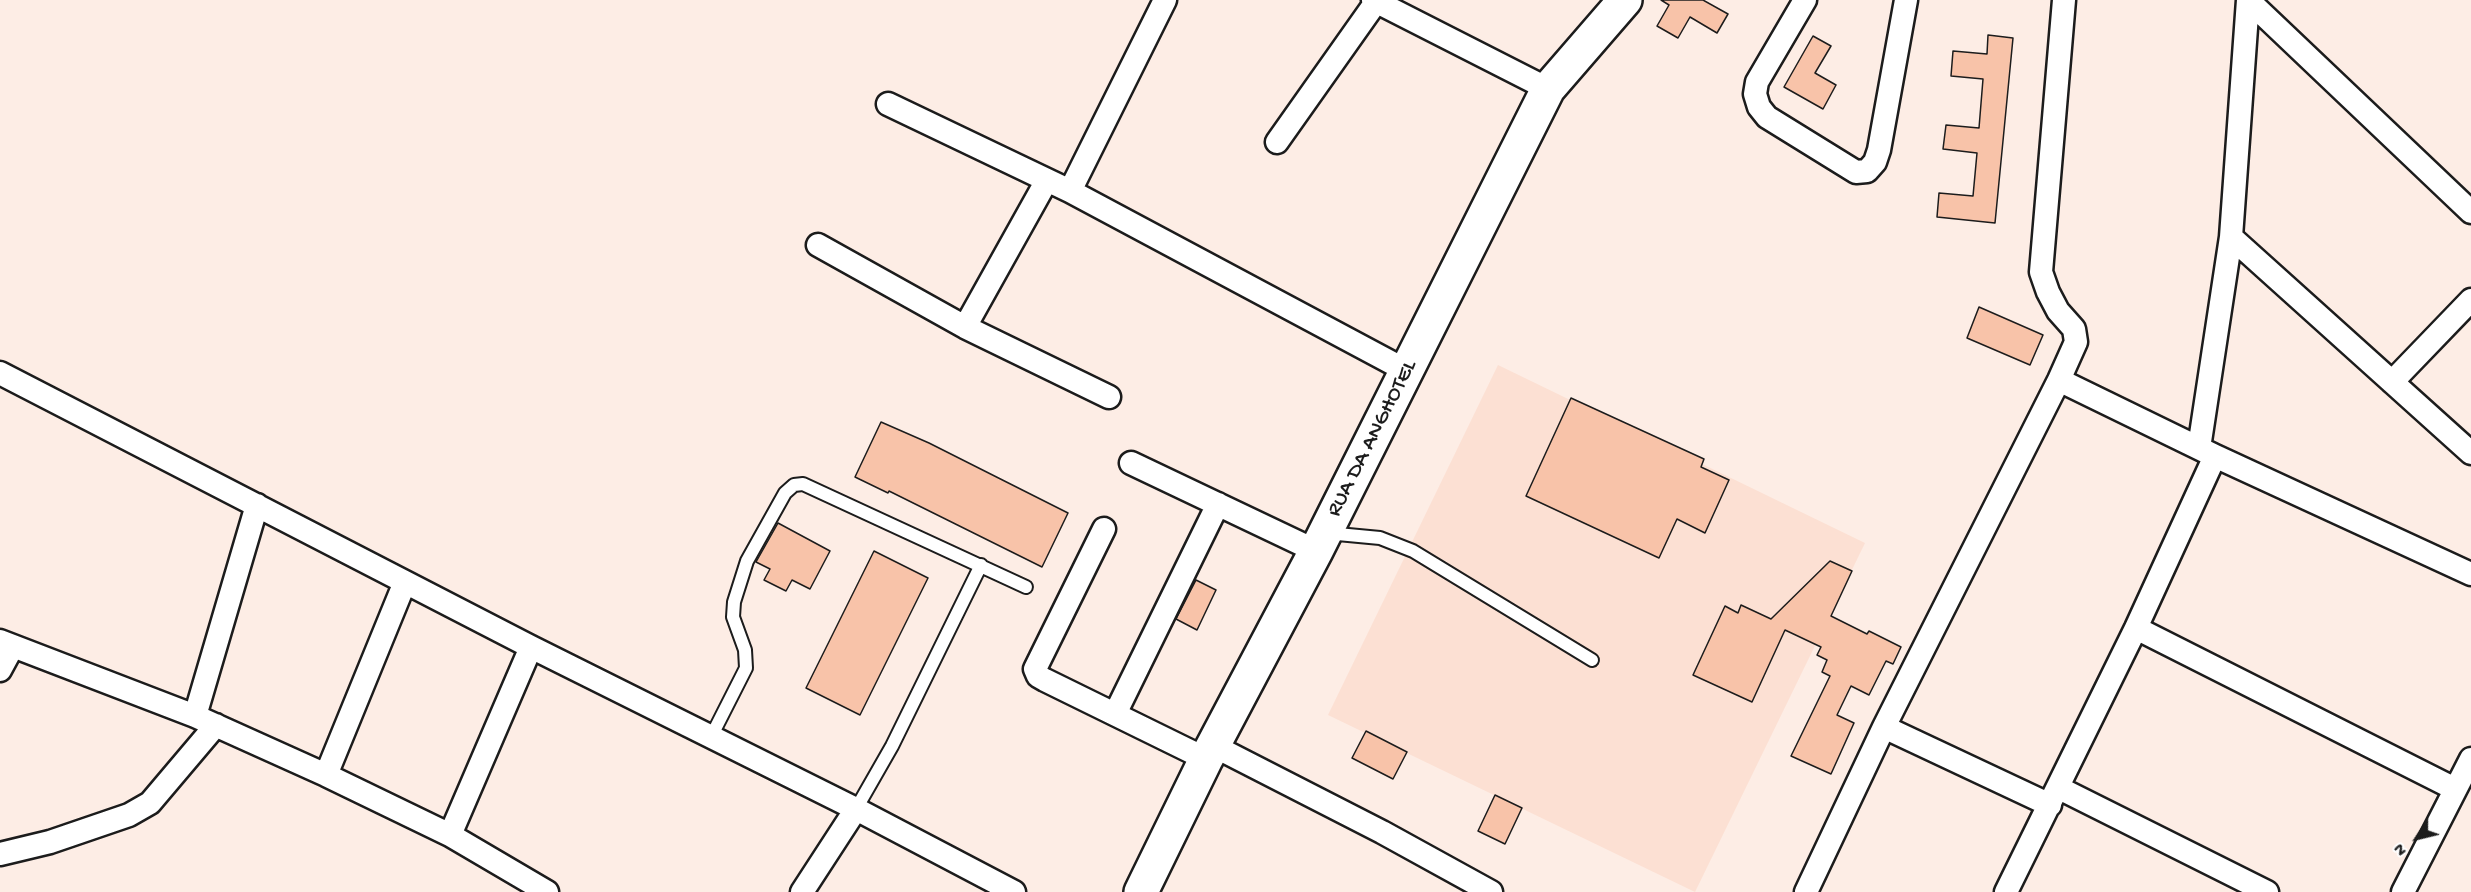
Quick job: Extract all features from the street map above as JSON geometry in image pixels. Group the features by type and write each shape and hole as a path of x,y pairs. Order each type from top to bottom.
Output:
{"main road":[{"name":"RUA DA ANGHOTEL","path":"1141,892 1210,753 1321,542 1548,89 1625,0"}],"street":[{"path":"1070,191 1164,0"},
{"path":"1805,0 1757,82 1755,94 1759,107 1767,117 1856,172 1867,171 1875,162 1879,150 1906,0"},
{"path":"1806,892 1884,727 2076,342 2074,329 2058,311 2041,272 2064,0"},
{"path":"2248,0 2468,201"},
{"path":"2006,892 2136,628 2207,452 2230,237 2248,0"},
{"path":"1277,142 1374,1 1548,89"},
{"path":"888,104 1070,191 1407,371"},
{"path":"965,327 1047,180"},
{"path":"2230,237 2471,453"},
{"path":"818,245 965,327 1109,397"},
{"path":"2392,382 2471,300"},
{"path":"0,373 531,647 856,809 1014,892"},
{"path":"2059,380 2207,452 2471,574"},
{"path":"1131,463 1218,504 1321,542"},
{"path":"1114,714 1218,504"},
{"path":"195,716 257,505"},
{"path":"1104,529 1035,669 1038,675 1114,714 1210,753 1382,832 1481,890"},
{"path":"326,775 405,582"},
{"path":"2136,628 2455,789"},
{"path":"0,670 7,644 195,716 326,775 450,835 547,892"},
{"path":"450,835 531,647"},
{"path":"0,855 50,842 129,815 150,803 216,725"},
{"path":"1884,727 2054,796 2266,892"},
{"path":"2403,892 2471,759"},
{"path":"802,892 856,809"}],"lane":[{"path":"711,737 746,668 745,650 733,617 734,602 747,561 785,493 794,485 803,484 1026,588"},
{"path":"1321,542 1380,538 1413,551 1592,660"},
{"path":"856,809 892,746 981,566"}],"shaded area":[{"path":"1498,365 1865,543 1695,892 1328,715"}],"building":[{"path":"1661,0 1703,0 1728,14 1717,33 1690,17 1678,38 1657,26 1669,5"},
{"path":"1988,35 2013,38 1995,223 1937,217 1939,193 1973,196 1977,153 1943,149 1946,125 1979,128 1983,79 1951,76 1953,51 1987,54"},
{"path":"1813,36 1831,46 1815,73 1836,85 1823,109 1784,87"},
{"path":"1979,307 2043,335 2030,365 1967,338"},
{"path":"1571,398 1704,459 1701,467 1729,480 1705,533 1677,519 1659,558 1526,496"},
{"path":"881,422 929,443 1068,513 1042,567 889,491 888,493 855,477"},
{"path":"778,523 830,551 810,589 792,580 786,591 764,580 770,569 756,562"},
{"path":"874,551 928,578 860,715 806,688"},
{"path":"1830,561 1852,571 1831,616 1867,634 1869,631 1901,647 1893,664 1886,661 1869,695 1851,686 1837,715 1854,723 1831,774 1791,756 1830,676 1822,672 1827,660 1817,655 1821,647 1785,630 1752,702 1693,675 1725,606 1738,613 1741,605 1771,619"},
{"path":"1196,580 1216,590 1197,630 1176,619"},
{"path":"1366,731 1407,752 1393,779 1352,758"},
{"path":"1495,795 1522,808 1505,844 1478,831"}]}
